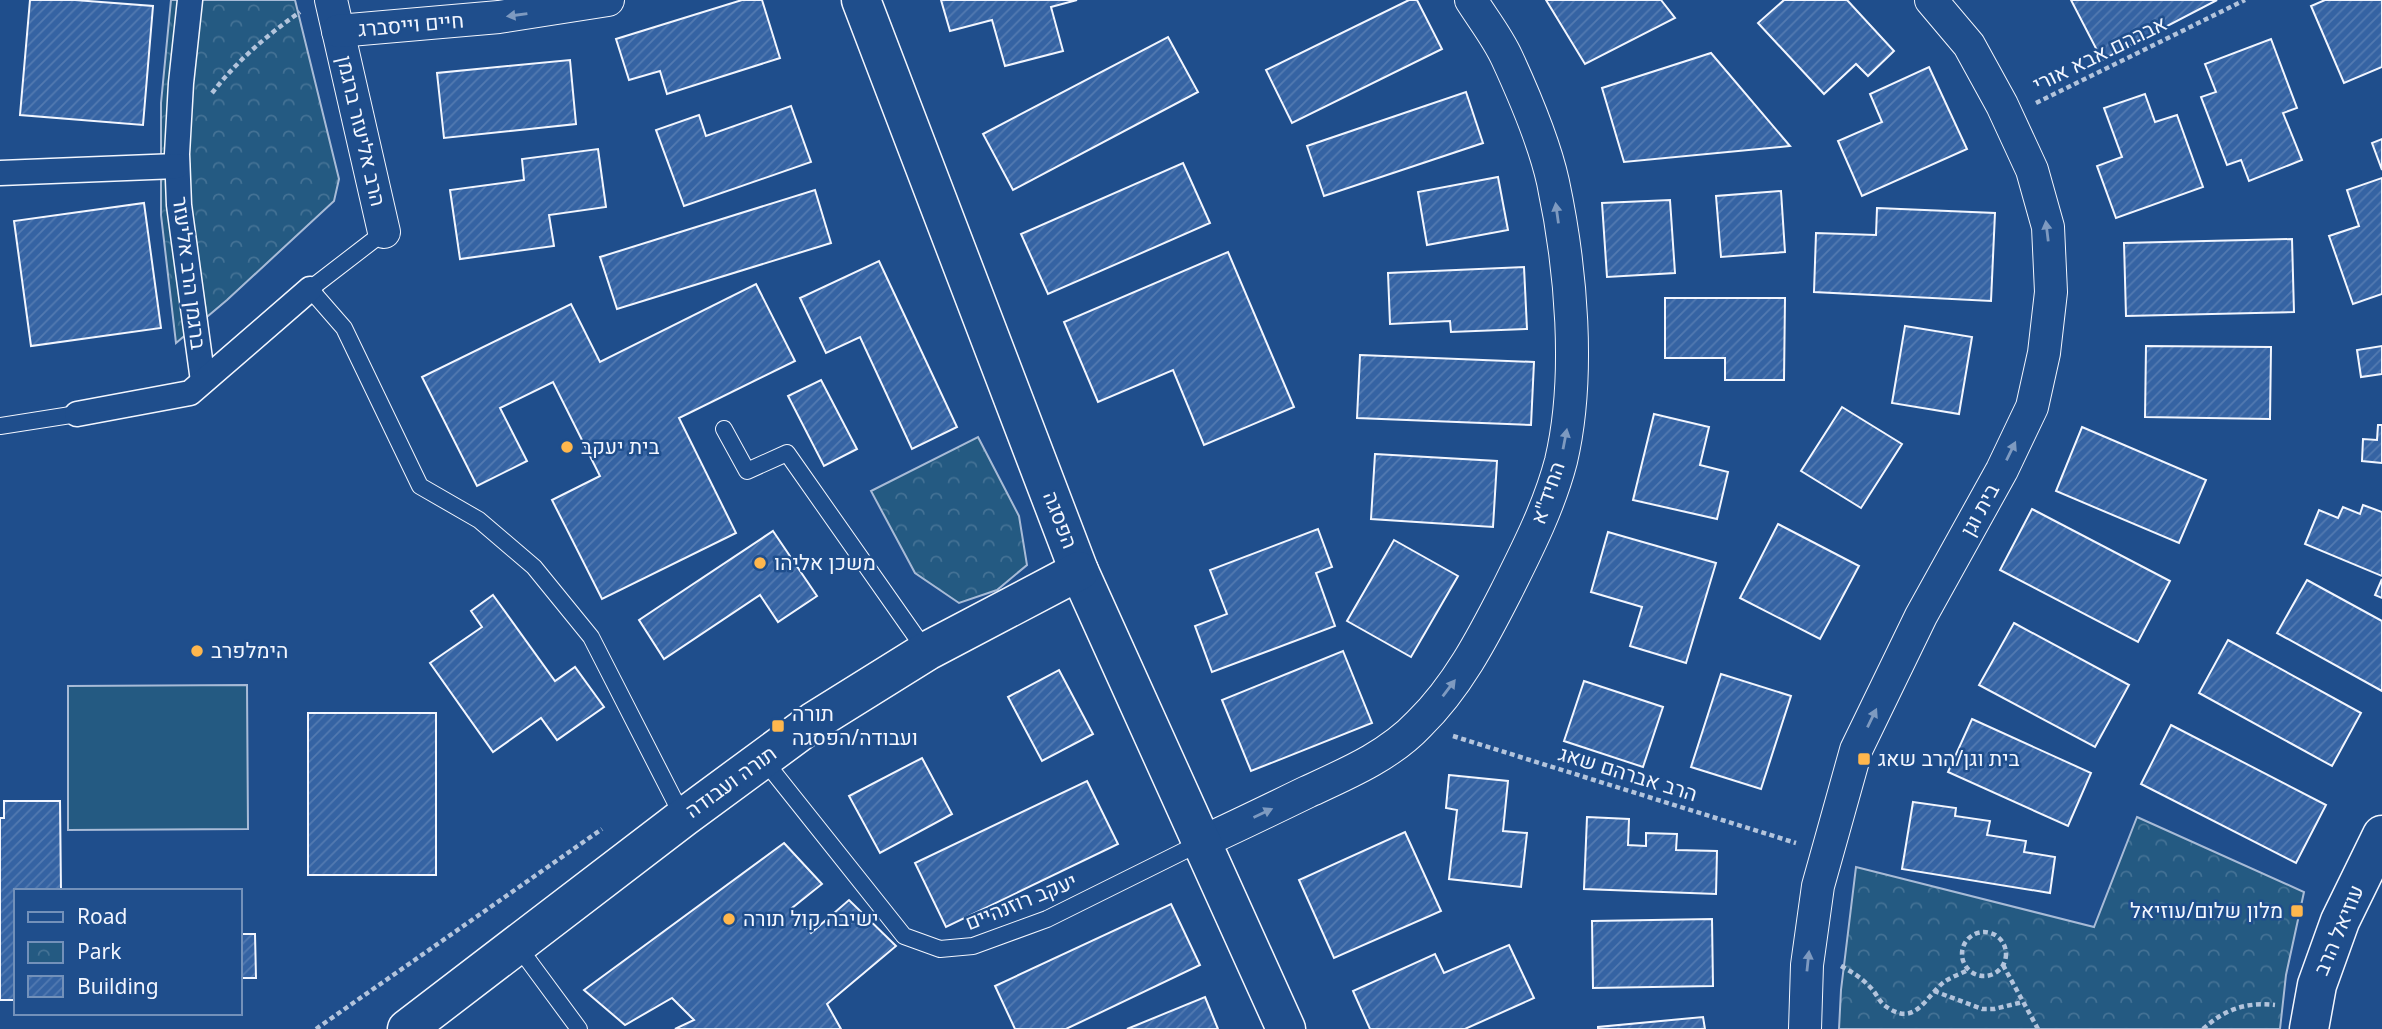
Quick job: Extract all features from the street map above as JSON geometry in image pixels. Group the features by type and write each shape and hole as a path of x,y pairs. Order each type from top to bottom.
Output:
{"street":[{"name":"ברגמן הרב אליעזר","path":"190,0 181,83 177,166 179,205 204,381"},
{"name":"חיים וייסברג","path":"338,31 499,17 608,0"},
{"name":"הפסגה","path":"860,0 1079,571 1286,1029"},
{"name":"החיד\"א","path":"1202,842 1349,773 1393,747 1419,725 1450,688 1483,638 1549,499 1569,416 1570,301 1553,181 1534,121 1506,56 1471,0"},
{"name":"בית וגן","path":"1805,1029 1807,965 1818,886 1856,750 1921,615 2002,470 2032,407 2044,353 2051,292 2048,227 2032,170 1969,45 1931,0"},
{"path":"319,4 338,31"},
{"name":"הרב אליעזר ברגמן","path":"338,31 384,232"},
{"name":"ברגמן הרב אליעזר","path":"0,173 177,166"},
{"name":"ברגמן הרב אליעזר","path":"77,414 190,393 310,289"},
{"name":"תורה ועבודה","path":"407,1029 684,817 843,702 927,651 1079,571"},
{"name":"עוזיאל הרב","path":"2311,1019 2316,985 2340,921 2382,835"}],"lane":[{"path":"384,232 310,289 344,328 420,486 479,520 534,566 591,637 684,817"},
{"name":"ברגמן הרב אליעזר","path":"0,426 77,414"},
{"path":"724,429 747,471 787,453 927,651"},
{"name":"יעקב רוזנהיים","path":"763,760 904,936 940,949 973,946 1047,919 1202,842"},
{"path":"517,945 579,1029"}],"path":[{"name":"אברהם אבא אורי","path":"2007,117 2245,0"},
{"path":"210,94 272,31 319,4"},
{"name":"הרב אברהם שאג","path":"1419,725 1827,853"},
{"path":"1983,933 1998,938 2003,944 2005,958 1998,971 1984,976 1968,970 1962,956 1965,944 1970,938 1983,933"},
{"path":"1807,965 1833,962 1858,975 1883,1005 1900,1014 1913,1014 1946,980 1968,970"},
{"path":"2003,965 2038,1029"},
{"path":"1934,991 1982,1009 2023,1002"},
{"path":"2203,1029 2225,1013 2248,1004 2311,1019"}],"green space":[{"path":"171,0 295,0 339,179 334,201 227,300 176,343 161,215 161,103"},
{"path":"978,437 1019,516 1027,565 997,590 959,603 915,573 871,491"},
{"path":"247,685 248,829 68,830 68,686"},
{"path":"2137,817 2304,892 2286,975 2280,1029 1839,1029 1856,867 2094,927"}],"building":[{"path":"30,0 75,0 153,6 143,125 20,115"},
{"path":"742,0 762,0 780,58 667,94 660,71 629,80 616,39"},
{"path":"941,0 1077,0 1051,7 1063,51 1005,66 992,20 950,31"},
{"path":"1409,0 1417,0 1442,49 1292,123 1266,70"},
{"path":"1546,0 1661,0 1675,18 1585,64"},
{"path":"1784,0 1847,0 1894,51 1868,76 1856,64 1824,94 1758,23"},
{"path":"2071,0 2217,0 2102,60"},
{"path":"2325,0 2382,0 2382,67 2344,83 2311,6"},
{"path":"1168,37 1198,92 1013,190 983,134"},
{"path":"2271,39 2297,108 2283,113 2302,160 2249,181 2241,160 2227,165 2201,97 2216,92 2205,64"},
{"path":"1711,53 1790,146 1624,162 1602,88"},
{"path":"570,60 576,124 444,138 437,73"},
{"path":"1929,67 1967,149 1862,196 1838,141 1882,122 1870,94"},
{"path":"1466,92 1483,143 1324,196 1307,146"},
{"path":"2145,94 2155,122 2177,115 2203,187 2116,218 2097,166 2122,157 2104,108"},
{"path":"791,106 811,162 684,206 656,130 699,115 706,136"},
{"path":"2382,139 2382,170 2372,143"},
{"path":"598,149 606,207 549,215 554,246 460,259 450,190 524,180 522,159"},
{"path":"1183,163 1210,223 1048,294 1021,234"},
{"path":"1498,177 1508,230 1427,245 1418,192"},
{"path":"2382,178 2382,294 2353,304 2329,236 2359,226 2347,190"},
{"path":"815,190 831,243 617,309 600,257"},
{"path":"1781,191 1785,252 1721,257 1716,196"},
{"path":"1670,200 1675,273 1607,277 1602,203"},
{"path":"144,203 161,328 31,346 14,221"},
{"path":"1877,208 1995,213 1991,301 1814,292 1816,233 1876,235"},
{"path":"2292,239 2294,312 2126,316 2124,243"},
{"path":"1228,252 1294,407 1204,445 1173,370 1098,402 1064,322"},
{"path":"879,261 957,427 912,449 860,337 826,353 800,298"},
{"path":"1524,267 1527,329 1451,332 1450,321 1390,324 1388,273"},
{"path":"756,284 795,361 679,418 736,533 602,599 552,500 600,476 553,382 500,408 527,461 477,486 422,377 571,304 600,362"},
{"path":"1665,298 1785,298 1784,380 1725,380 1725,358 1665,358"},
{"path":"1905,326 1972,337 1959,414 1892,403"},
{"path":"2146,346 2271,347 2270,419 2145,417"},
{"path":"2382,346 2382,374 2361,377 2357,350"},
{"path":"1360,355 1534,362 1531,425 1357,418"},
{"path":"821,380 857,449 824,466 788,396"},
{"path":"1842,407 1902,444 1861,508 1801,471"},
{"path":"1654,414 1709,427 1700,465 1728,472 1717,519 1633,500"},
{"path":"2378,425 2382,425 2382,463 2362,461 2363,439 2377,440"},
{"path":"2082,427 2206,480 2179,543 2056,491"},
{"path":"1375,454 1497,461 1493,527 1371,519"},
{"path":"2363,505 2382,512 2382,576 2305,544 2319,510 2338,518 2343,507 2360,514"},
{"path":"2032,509 2170,581 2138,642 2000,570"},
{"path":"1778,524 1859,566 1820,639 1740,598"},
{"path":"1318,529 1332,567 1316,573 1335,626 1212,672 1195,626 1227,614 1210,570"},
{"name":"משכן אליהו","path":"773,531 817,596 778,622 760,595 664,659 639,620"},
{"path":"1608,532 1716,563 1686,663 1630,646 1642,607 1591,592"},
{"path":"1394,540 1458,576 1411,657 1347,621"},
{"path":"2382,579 2382,598 2375,595"},
{"path":"2307,580 2382,621 2382,691 2277,633"},
{"path":"493,595 555,681 575,667 604,707 557,740 541,718 493,752 430,663 482,627 471,611"},
{"path":"2014,623 2129,685 2095,747 1979,685"},
{"path":"2228,640 2361,713 2332,766 2199,693"},
{"path":"1343,651 1372,723 1251,771 1222,700"},
{"path":"1059,670 1093,734 1042,761 1008,697"},
{"path":"1721,674 1791,696 1761,789 1691,767"},
{"path":"1584,681 1663,707 1643,767 1564,741"},
{"path":"308,713 436,713 436,875 308,875"},
{"path":"1972,719 2091,773 2068,826 1948,772"},
{"path":"2171,725 2326,805 2296,863 2141,784"},
{"path":"922,758 952,814 880,853 849,796"},
{"path":"1449,775 1508,781 1503,831 1527,833 1521,887 1449,879 1457,810 1446,808"},
{"path":"1087,781 1118,844 946,927 915,863"},
{"path":"4,801 60,801 61,889 14,889 14,1000 0,1000 0,818 4,818"},
{"path":"1913,802 1956,808 1955,816 1990,821 1987,835 2026,841 2024,852 2055,857 2050,893 1902,869"},
{"path":"1587,817 1629,819 1628,845 1646,846 1646,833 1677,834 1676,850 1717,851 1716,894 1584,889"},
{"path":"1405,832 1441,911 1334,958 1299,880"},
{"path":"784,843 822,884 792,908 811,933 849,900 896,946 827,1004 841,1029 675,1029 694,1020 672,998 625,1025 584,990"},
{"path":"1171,904 1200,965 1066,1029 1015,1029 995,986"},
{"path":"1712,919 1713,986 1593,988 1592,921"},
{"path":"242,934 255,934 256,978 242,978"},
{"path":"1509,945 1534,998 1465,1029 1370,1029 1353,991 1435,954 1444,973"},
{"path":"1205,997 1218,1029 1127,1029"},
{"path":"1703,1017 1705,1029 1598,1029 1598,1027"}],"place":[{"name":"בית יעקב","path":"567,447"},
{"name":"משכן אליהו","path":"760,563"},
{"name":"הימלפרב","path":"197,651"},
{"name":"תורה ועבודה/הפסגה","path":"778,726"},
{"name":"בית וגן/הרב שאג","path":"1864,759"},
{"name":"מלון שלום/עוזיאל","path":"2297,911"},
{"name":"ישיבה קול תורה","path":"729,919"}]}
